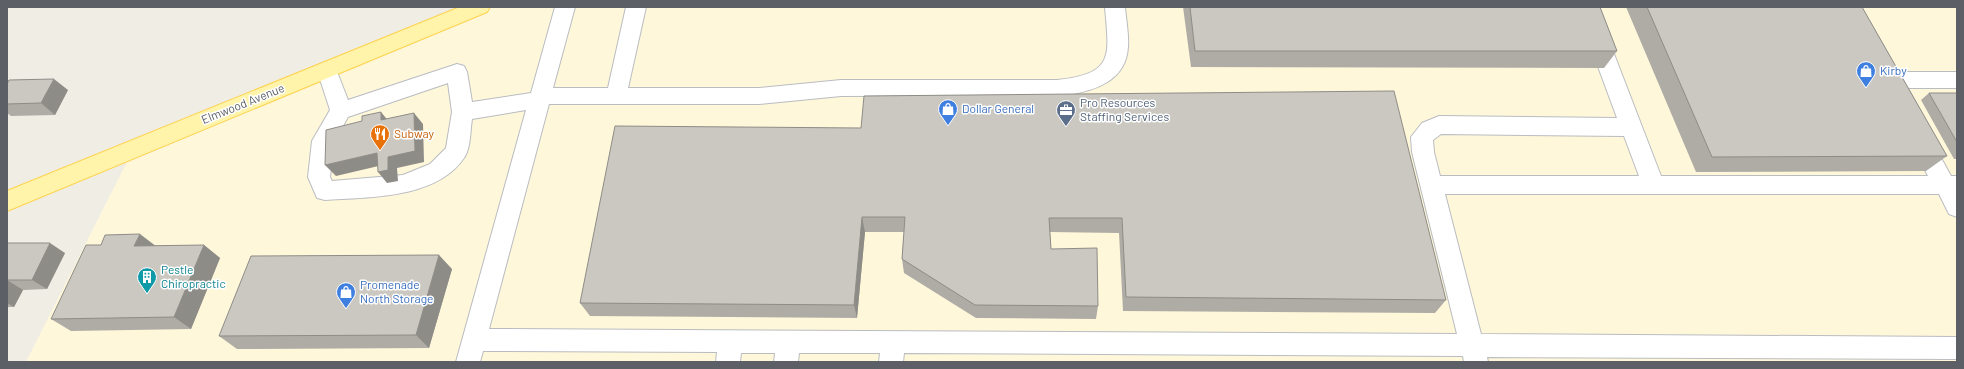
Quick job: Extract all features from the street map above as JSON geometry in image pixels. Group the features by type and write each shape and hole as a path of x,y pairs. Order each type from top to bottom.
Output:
{"main road":[{"name":"Elmwood Avenue","path":"7,201 480,7"}],"lane":[{"path":"565,7 471,351 1630,354 1956,350"},
{"path":"616,96 636,7"},
{"path":"463,112 539,98 616,96 759,96 841,88 1057,88 1081,86 1101,78 1112,66 1118,51 1116,7"},
{"path":"1586,7 1653,184"},
{"path":"1877,60 1900,101"},
{"path":"327,70 341,111"},
{"path":"457,72 463,112 456,152 438,170 405,184 325,191 319,177 323,141 341,111 457,72"},
{"path":"1888,80 1957,80"},
{"path":"1911,122 1951,185 1957,207"},
{"path":"1474,354 1423,152 1422,137 1430,129 1439,125 1631,127"},
{"path":"1432,185 1951,185"}],"shaded area":[{"path":"480,7 1957,7 1957,362 26,362 134,148"}],"building":[{"path":"1190,7 1600,7 1617,51 1195,51"},
{"path":"1647,7 1862,7 1947,156 1712,157"},
{"path":"54,79 41,103 7,104 7,84 9,80"},
{"path":"1394,91 1446,300 1126,297 1122,218 1049,218 1051,249 1097,248 1098,306 975,305 902,259 905,217 862,217 854,305 580,303 615,126 861,128 864,96"},
{"path":"1929,93 1957,93 1957,142"},
{"path":"381,112 381,120 414,113 415,151 388,157 388,170 378,172 377,153 325,165 326,130 362,121 362,116"},
{"name":"Pestle Chiropractic","path":"140,234 134,246 204,245 174,317 51,319 86,245 101,245 105,235"},
{"path":"7,243 50,243 32,280 7,280"},
{"name":"Promenade North Storage","path":"439,255 416,335 219,336 251,256"}],"place":[{"name":"Kirby","path":"1866,88"},
{"name":"Dollar General","path":"948,126"},
{"name":"Pro Resources Staffing Services","path":"1066,127"},
{"name":"Subway","path":"380,151"},
{"name":"Pestle Chiropractic","path":"147,294"},
{"name":"Promenade North Storage","path":"346,309"}]}
